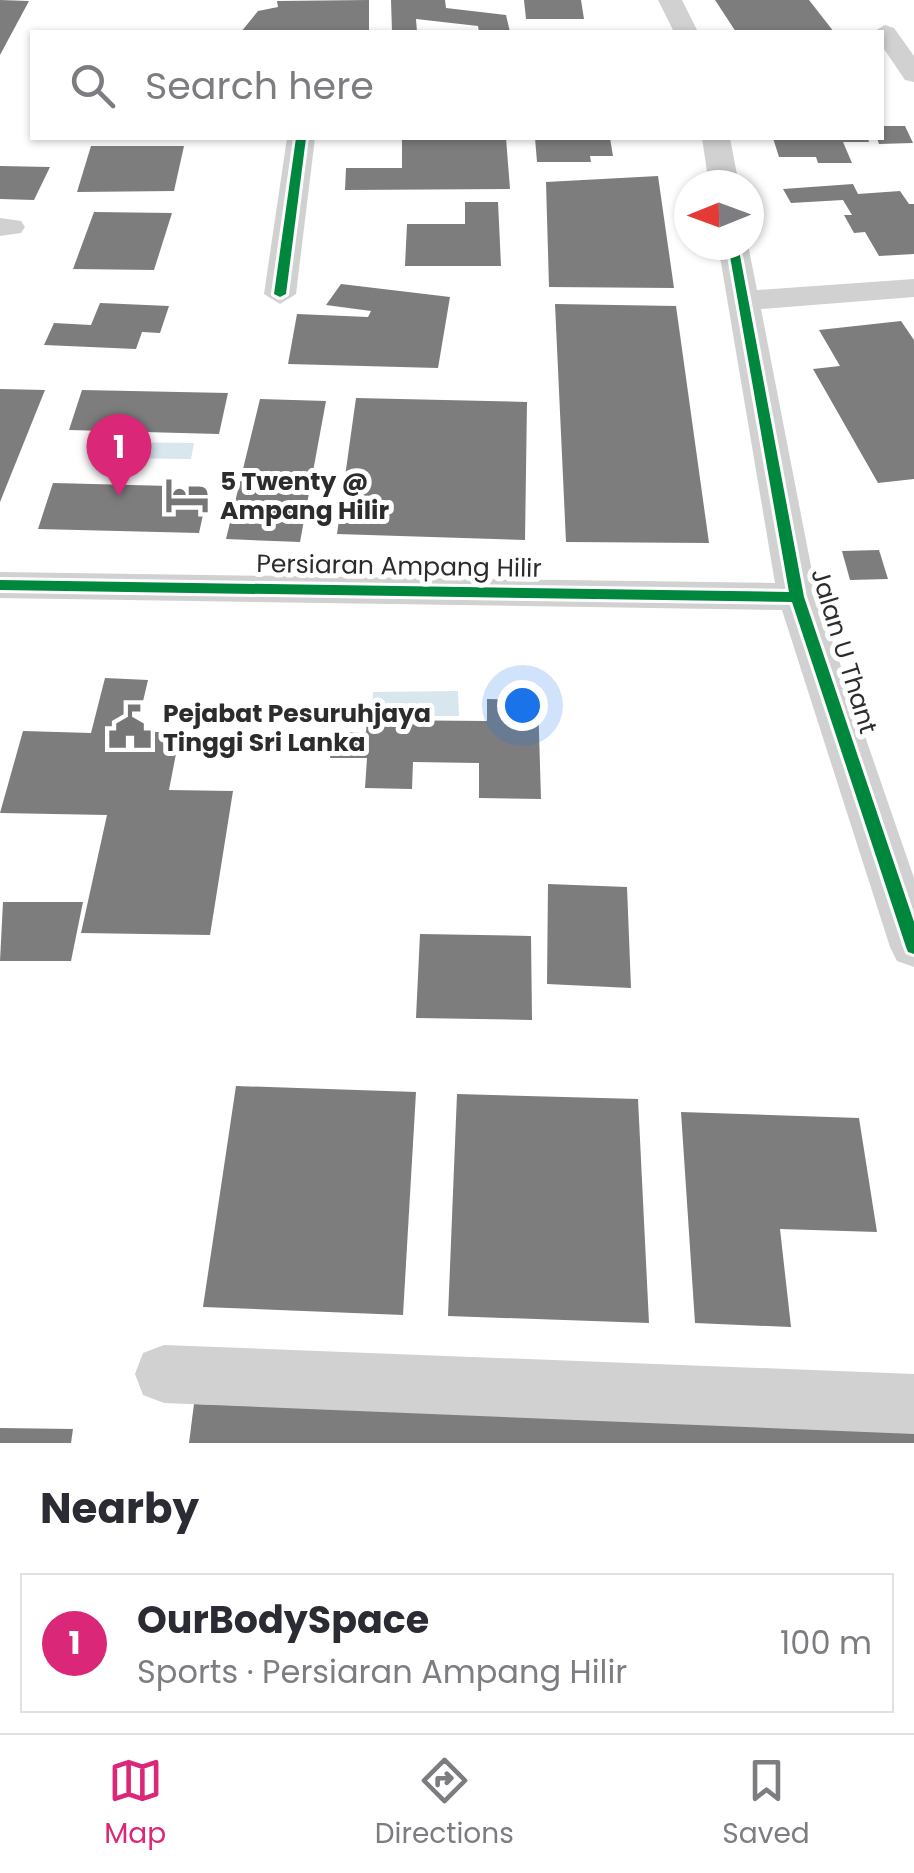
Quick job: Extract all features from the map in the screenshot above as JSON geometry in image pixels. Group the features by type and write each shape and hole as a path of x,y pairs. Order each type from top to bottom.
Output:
{"street":[{"path":"670,0 685,30"},
{"path":"885,33 914,74"},
{"path":"280,294 301,140"},
{"path":"716,140 721,170"},
{"name":"Jalan U Thant","path":"736,260 797,597 914,947"},
{"path":"742,301 914,288"},
{"name":"Persiaran Ampang Hilir","path":"0,585 797,597"},
{"path":"164,1374 914,1404"}],"shaded area":[{"path":"110,442 194,443 191,459 106,458"},
{"path":"458,691 459,716 372,716 373,692"}],"building":[{"path":"0,0 29,1 0,55"},
{"path":"369,0 369,30 243,30 258,11 278,7 277,1"},
{"path":"391,0 445,0 446,8 506,15 510,30 479,30 478,26 416,19 417,30 392,30"},
{"path":"524,0 581,0 584,19 526,19"},
{"path":"715,0 809,0 832,30 735,30"},
{"path":"884,126 905,126 913,143 879,144 878,140 884,140"},
{"path":"402,140 506,140 510,189 345,190 346,168 402,168"},
{"path":"535,140 610,140 613,156 590,156 591,162 537,162"},
{"path":"774,140 869,142 843,142 852,163 818,163 816,157 779,157"},
{"path":"91,146 184,146 174,191 77,192"},
{"path":"0,166 50,167 34,200 0,199"},
{"path":"658,176 674,288 549,287 546,182"},
{"path":"853,184 858,194 900,191 909,204 914,204 914,254 879,256 865,232 854,233 844,215 852,215 843,200 791,203 783,189"},
{"path":"465,202 498,202 501,266 405,266 407,224 465,224"},
{"path":"94,212 172,213 154,270 73,269"},
{"path":"341,284 450,297 438,368 288,364 297,314 368,317 371,311 326,305"},
{"path":"100,303 169,306 160,333 142,332 136,349 44,345 54,323 91,325"},
{"path":"555,304 676,306 709,543 566,542"},
{"path":"901,321 914,340 914,479 878,483 813,369 840,366 819,330"},
{"path":"0,389 45,390 0,502"},
{"path":"82,390 228,393 219,434 69,430"},
{"path":"356,398 527,402 525,540 337,534"},
{"path":"260,399 326,401 300,542 226,539"},
{"path":"53,483 209,487 199,533 38,529"},
{"path":"879,550 888,579 850,580 842,551"},
{"path":"105,678 148,680 136,731 180,733 169,790 233,791 210,935 81,933 107,815 0,813 23,731 91,733"},
{"path":"487,699 538,700 541,799 479,798 479,763 413,762 412,789 365,788 367,758 330,758 333,732 366,732 367,720 487,721"},
{"path":"548,884 627,887 631,988 547,984"},
{"path":"3,902 83,902 71,961 0,961"},
{"path":"420,934 531,936 532,1020 416,1018"},
{"path":"236,1086 416,1092 403,1315 203,1307"},
{"path":"457,1094 638,1099 649,1323 448,1316"},
{"path":"681,1112 859,1118 877,1232 780,1229 791,1327 695,1323"},
{"path":"194,1404 914,1426 914,1443 189,1443"},
{"path":"0,1428 73,1429 71,1443 0,1443"}],"cycle path":[{"path":"280,294 301,140"},
{"path":"736,260 797,597 914,947"},
{"path":"0,585 797,597"}],"place":[{"name":"5 Twenty @ Ampang Hilir","path":"187,495"},
{"name":"OurBodySpace","path":"119,496"},
{"name":"Pejabat Pesuruhjaya Tinggi Sri Lanka","path":"130,727"}]}
